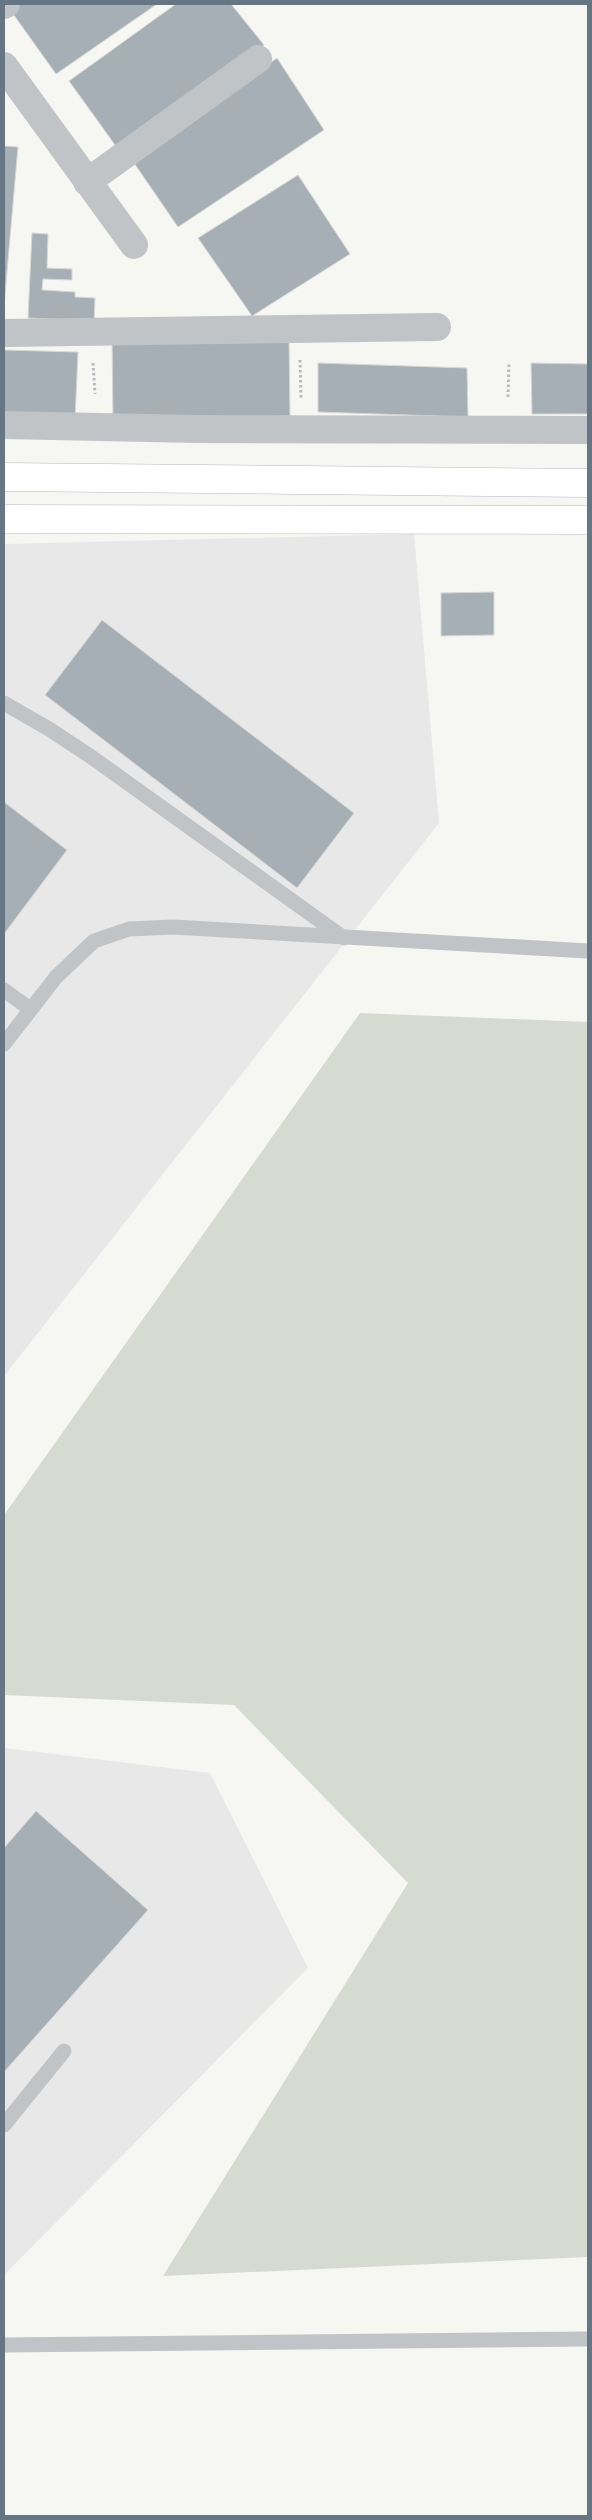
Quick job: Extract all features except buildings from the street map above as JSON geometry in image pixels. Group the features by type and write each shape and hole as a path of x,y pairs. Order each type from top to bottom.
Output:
{"street":[{"path":"87,182 258,59"},
{"path":"4,66 31,106 134,245"},
{"path":"4,106 31,106"},
{"path":"4,333 437,327"},
{"path":"4,426 588,430"},
{"path":"4,477 588,483"},
{"path":"4,518 588,520"}],"lane":[{"path":"4,703 90,756 344,938"},
{"path":"4,1044 56,977 94,941 128,929 173,927 588,951"},
{"path":"4,990 30,1009"},
{"path":"4,2125 64,2051"},
{"path":"4,2346 588,2340"}],"path":[{"path":"300,330 301,429"},
{"path":"92,332 97,427"}],"shaded area":[{"path":"414,534 439,823 4,1376 4,544"},
{"path":"360,1013 588,1022 588,2257 163,2276 408,1883 234,1705 4,1695 4,1515"},
{"path":"4,1748 210,1773 308,1968 4,2275"}]}
